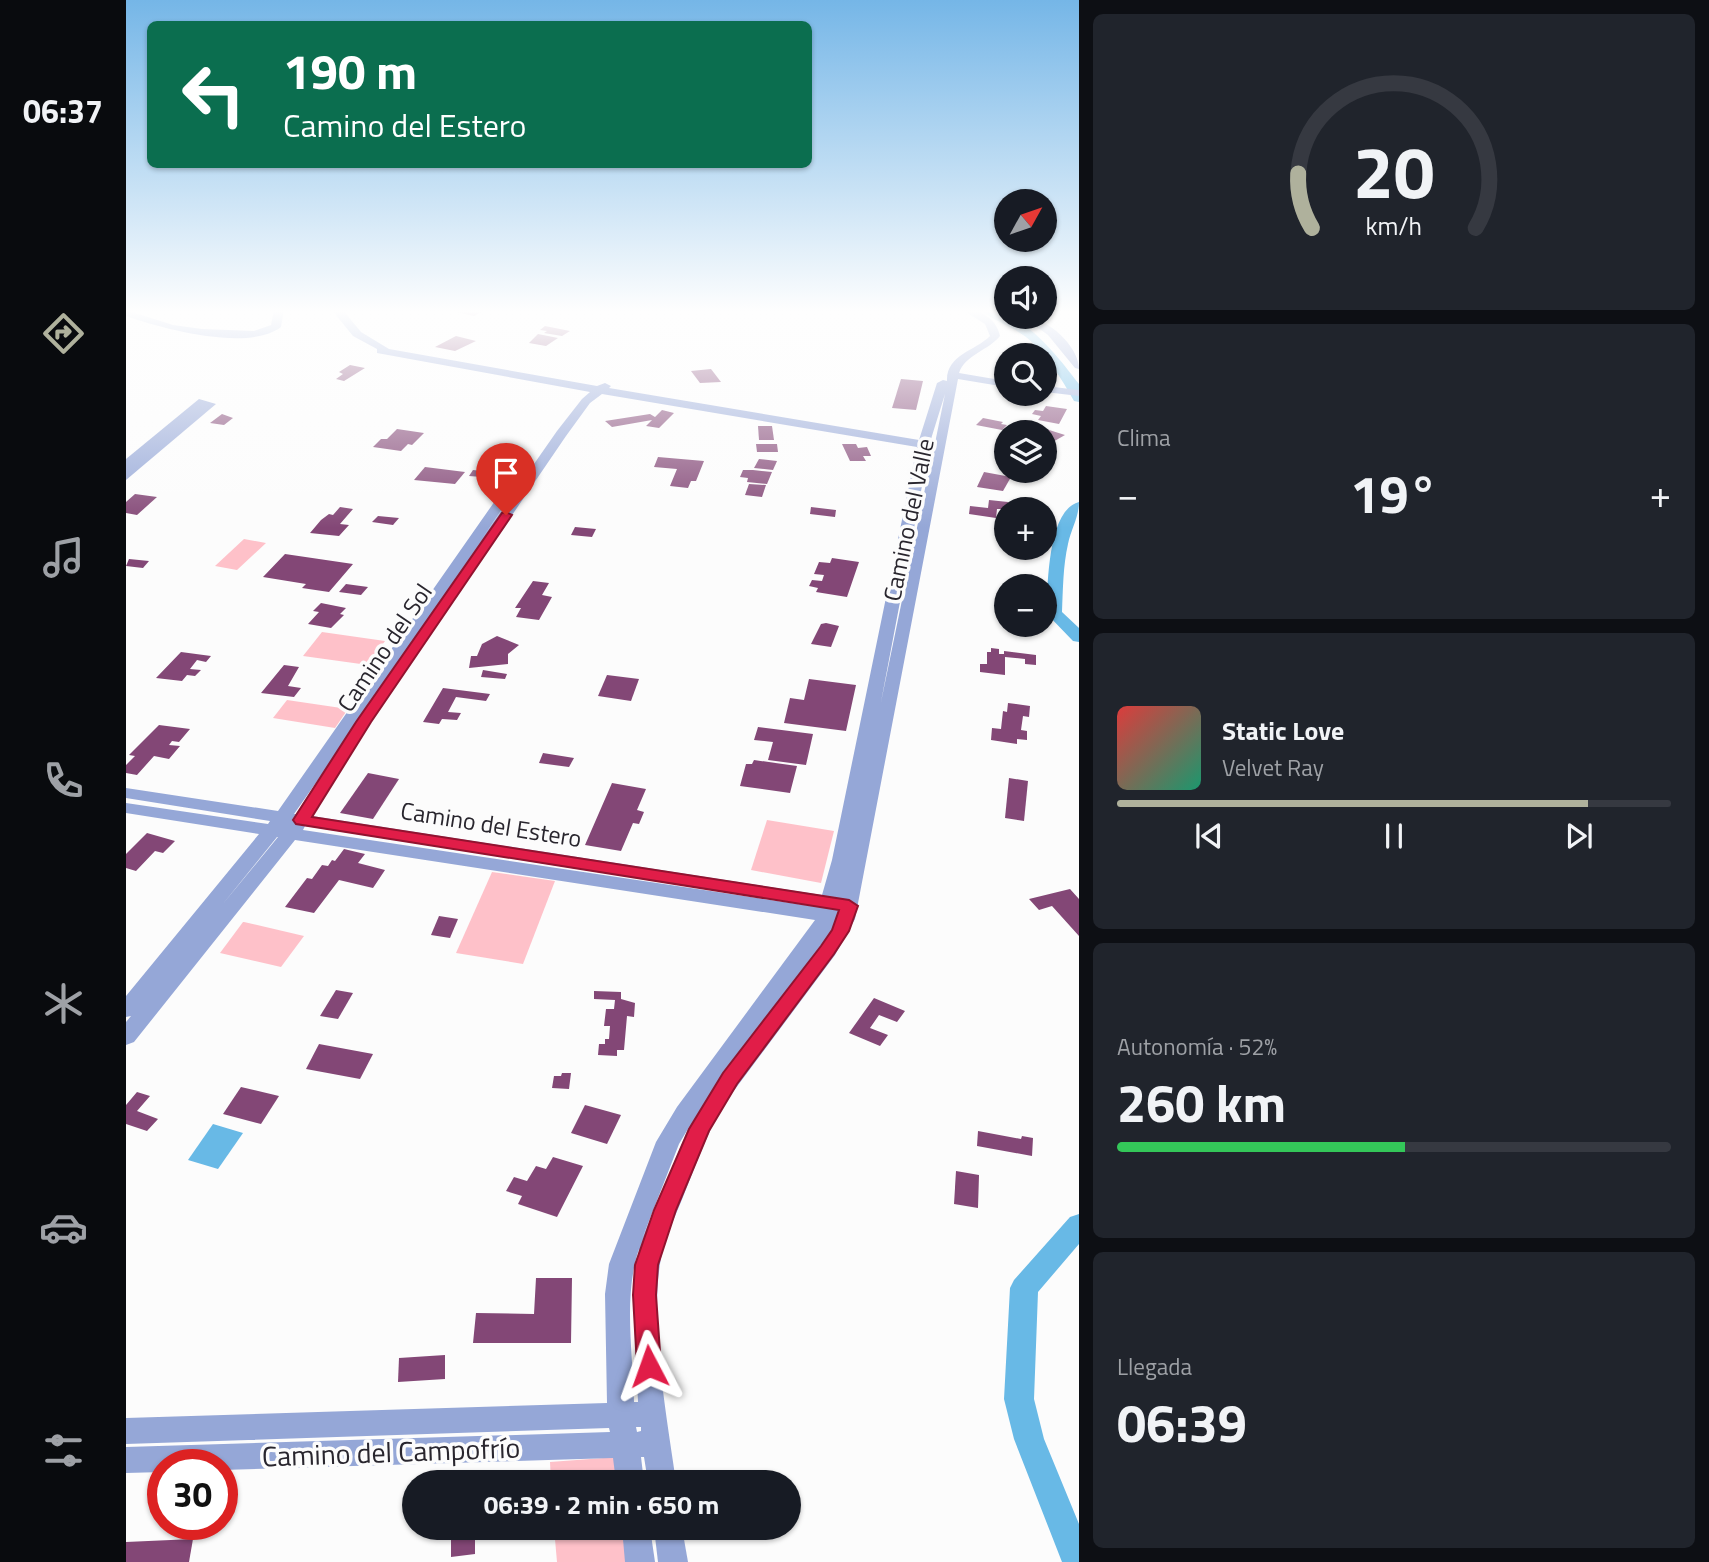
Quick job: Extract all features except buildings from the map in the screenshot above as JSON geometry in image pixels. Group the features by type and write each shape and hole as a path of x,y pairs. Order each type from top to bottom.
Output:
{"street":[{"path":"557,382 933,443"},
{"name":"Camino del Valle","path":"660,1470 652,1414 644,1295 646,1265 665,1210 699,1129 713,1103 828,950 933,443 953,382"},
{"name":"Camino del Sol","path":"126,1037 363,722 586,401 592,388"},
{"path":"126,466 199,402 210,404 126,476"},
{"name":"Camino del Estero","path":"126,793 286,826"},
{"name":"Camino del Estero","path":"126,808 286,826 838,911"},
{"name":"Camino del Sol","path":"126,1010 286,826"},
{"name":"Camino del Valle","path":"629,1470 621,1415 618,1294 621,1264 644,1199 668,1142 685,1113 823,926 838,911"},
{"name":"Camino del Campofrío","path":"126,1431 652,1414"},
{"name":"Camino del Campofrío","path":"126,1460 656,1444"},
{"path":"637,1540 640,1562"},
{"path":"670,1540 673,1562"}],"shaded area":[{"path":"244,539 266,543 237,570 215,566"},
{"path":"322,632 385,641 368,665 303,656"},
{"path":"287,700 348,709 335,728 273,718"},
{"path":"767,820 834,831 821,883 751,870"},
{"path":"492,872 555,881 523,964 456,953"},
{"path":"243,922 304,936 281,967 220,953"},
{"path":"617,1457 619,1470 550,1470 550,1462"},
{"path":"555,1540 625,1540 628,1562 557,1562"}],"water":[{"path":"213,1124 243,1133 218,1169 188,1160"}],"waterway":[{"path":"1071,382 1079,398"},
{"path":"1079,506 1071,516 1060,542 1054,613 1079,637"},
{"path":"1078,1562 1029,1439 1019,1399 1024,1288 1079,1225"}],"route":[{"path":"506,515 363,722 301,820 849,906 840,931 828,950 730,1079 699,1129 665,1210 646,1265 644,1295 649,1366"}]}
